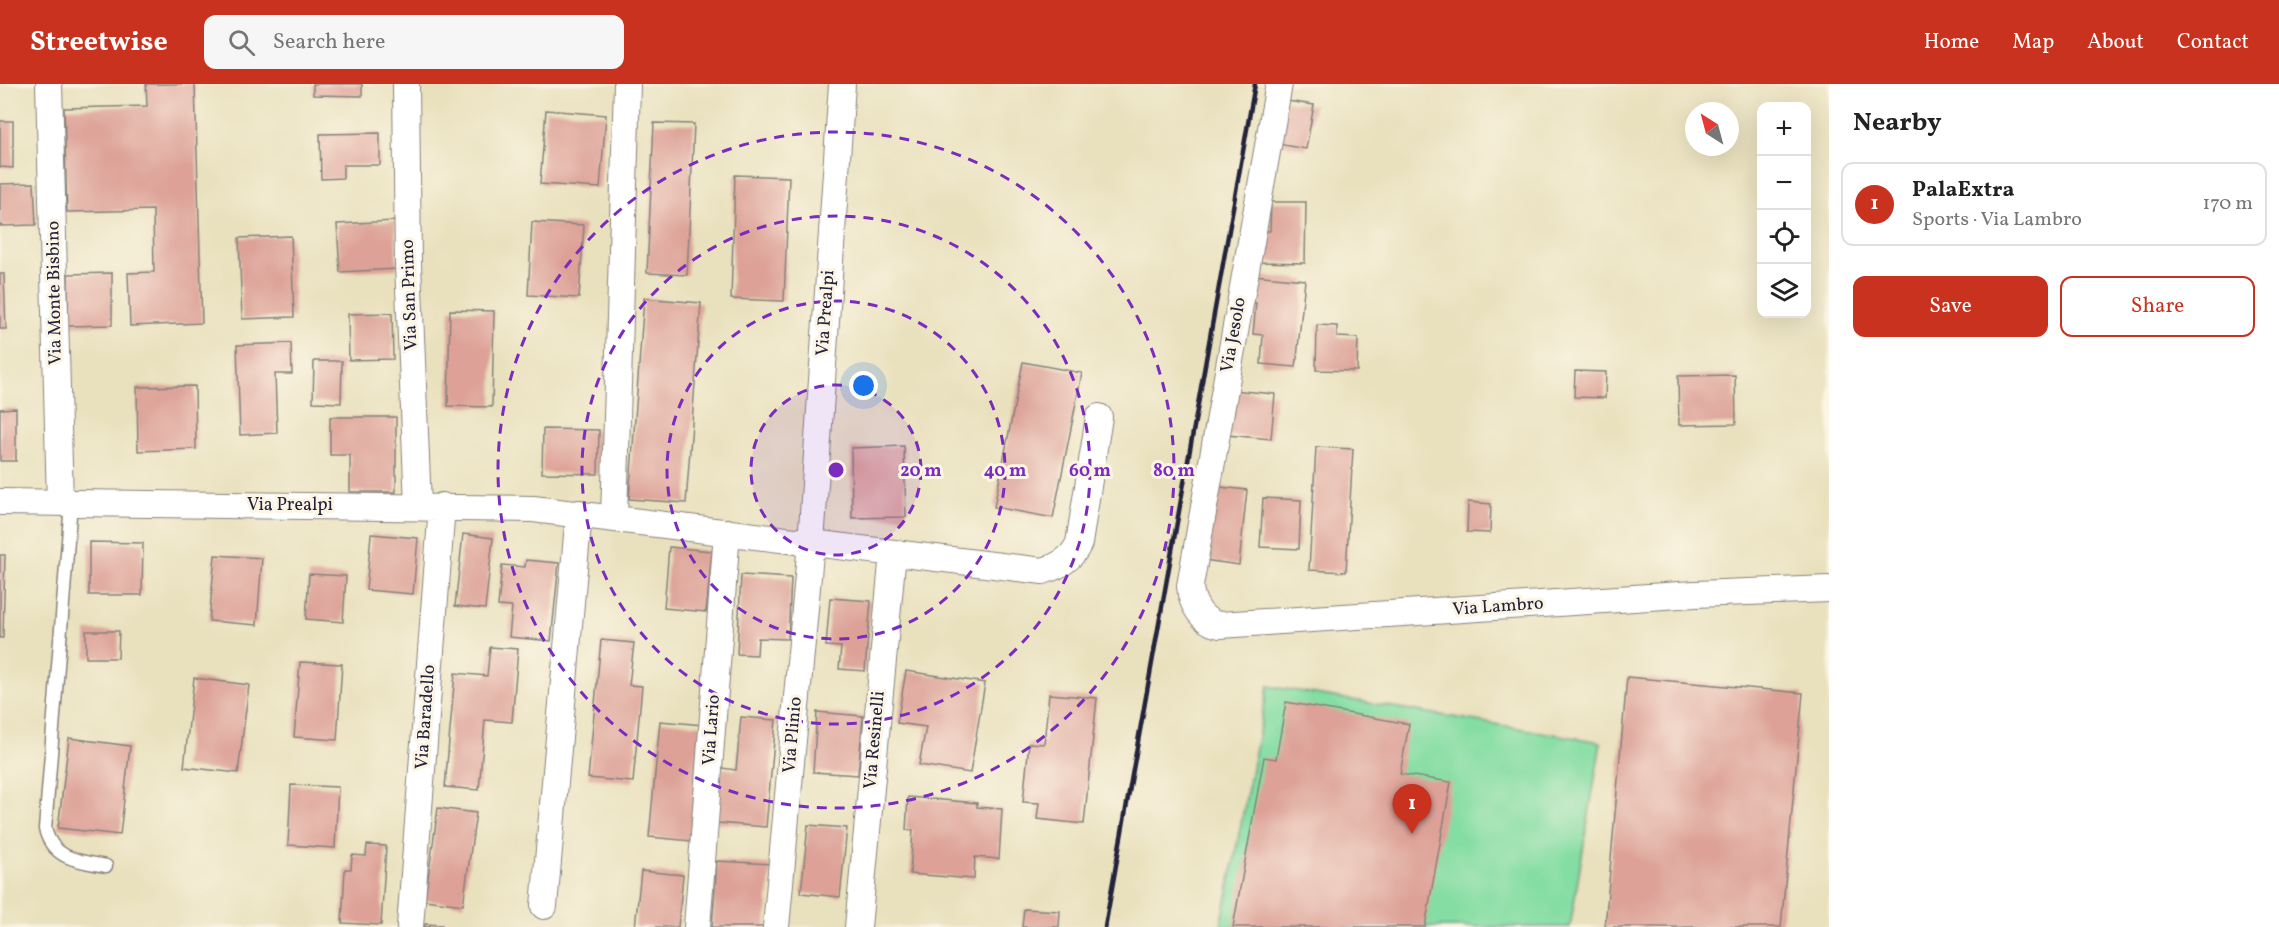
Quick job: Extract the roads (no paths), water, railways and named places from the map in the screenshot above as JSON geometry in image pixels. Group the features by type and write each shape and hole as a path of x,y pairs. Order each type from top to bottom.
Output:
{"street":[{"name":"Via Monte Bisbino","path":"50,84 66,503"},
{"name":"Via San Primo","path":"406,84 408,264 430,506"},
{"path":"614,518 627,84"},
{"name":"Via Prealpi","path":"811,543 842,84"},
{"name":"Via Jesolo","path":"1190,586 1279,84"},
{"name":"Via Prealpi","path":"0,502 511,507 579,513 1028,571 1043,571 1062,563 1073,554 1080,537 1099,417"},
{"name":"Via Baradello","path":"410,927 430,506"},
{"path":"544,906 579,513"},
{"name":"Via Lario","path":"697,927 727,532"},
{"name":"Via Plinio","path":"776,927 811,543"},
{"name":"Via Resinelli","path":"858,927 892,553"},
{"name":"Via Lambro","path":"1190,586 1194,604 1200,613 1206,620 1220,625 1695,594 1829,589"}],"lane":[{"path":"66,503 45,829 51,846 66,858 106,866"}],"railway":[{"path":"1105,927 1255,84"}],"place":[{"name":"PalaExtra","path":"1412,834"}]}
